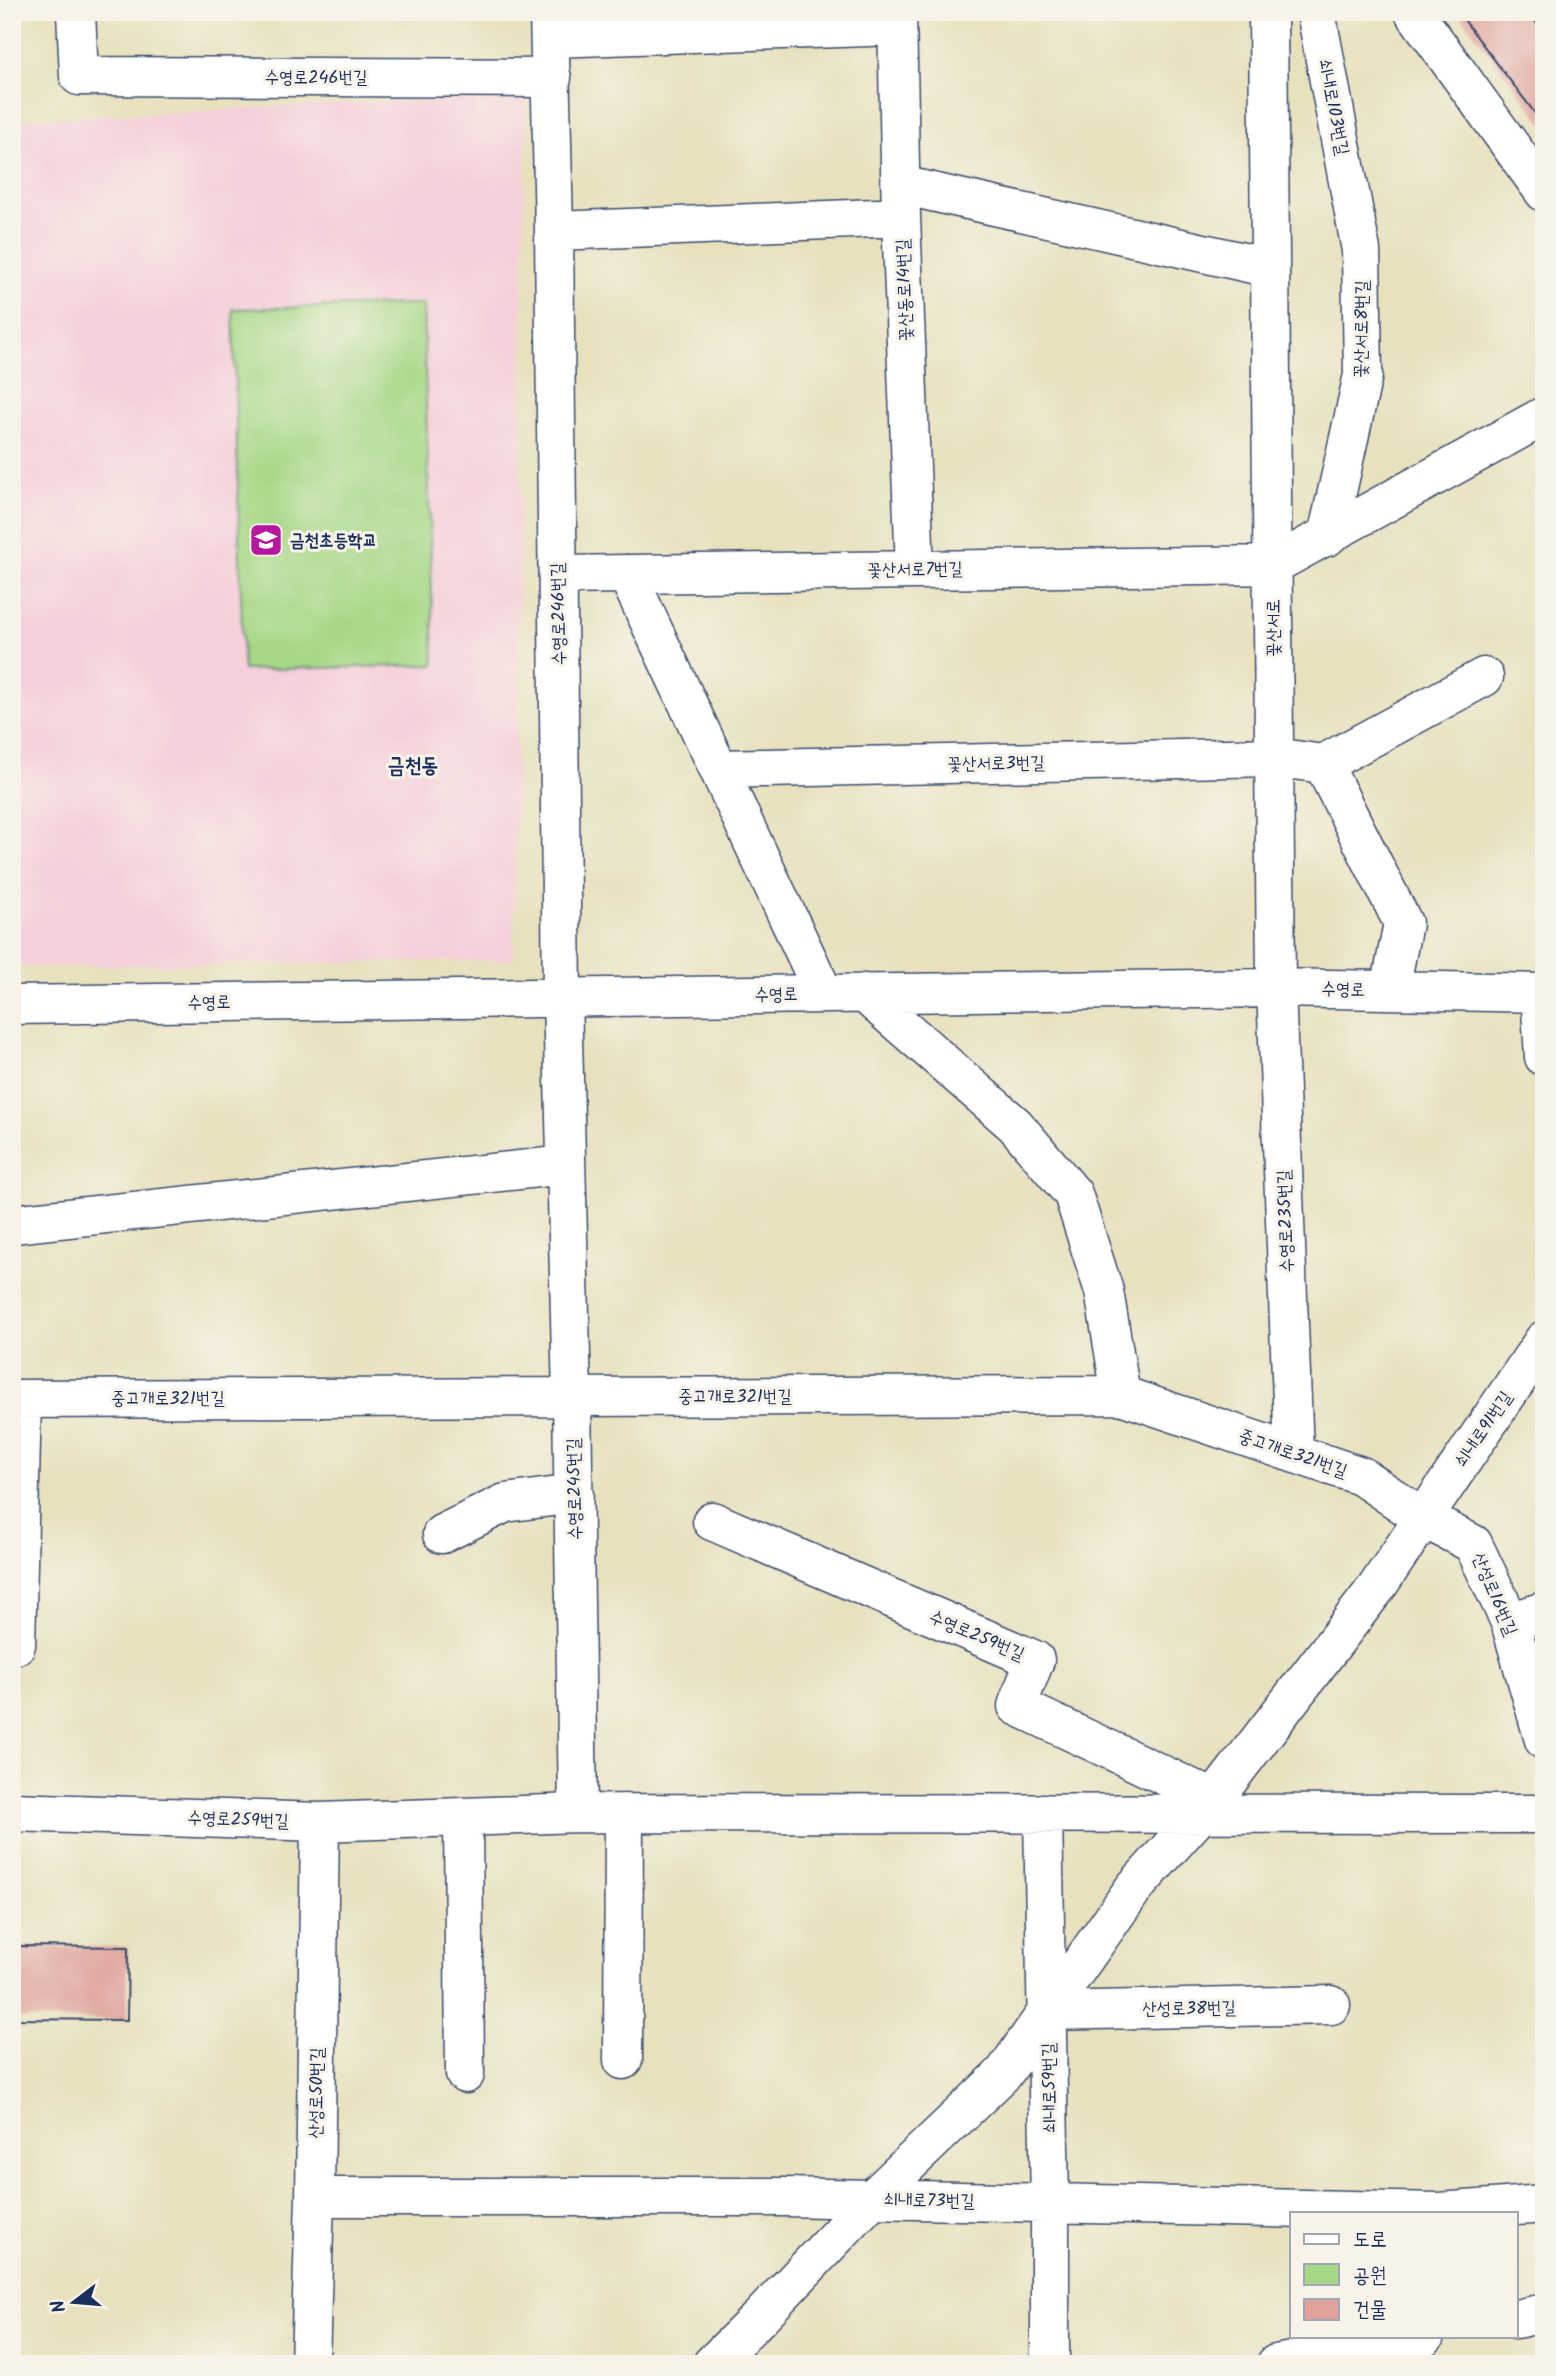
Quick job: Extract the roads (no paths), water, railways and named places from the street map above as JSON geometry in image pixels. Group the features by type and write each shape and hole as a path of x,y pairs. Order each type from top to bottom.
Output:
{"street":[{"name":"수영로246번길","path":"76,12 79,76 552,78"},
{"name":"꽃산서로","path":"1268,12 1276,988"},
{"name":"쇠내로103번길","path":"1317,12 1352,201"},
{"path":"1415,12 1544,192"},
{"name":"수영로246번길","path":"562,997 550,25 897,19"},
{"name":"꽃산동로14번길","path":"897,19 915,569"},
{"path":"554,231 901,201 1270,268"},
{"name":"꽃산서로8번길","path":"1327,537 1363,375 1361,250 1352,201"},
{"path":"1273,565 1544,416"},
{"name":"꽃산서로7번길","path":"558,575 1273,565"},
{"path":"627,574 824,993"},
{"path":"1390,990 1404,923 1323,764 1484,677"},
{"name":"꽃산서로3번길","path":"719,769 1274,757 1323,764"},
{"name":"수영로","path":"12,1005 1276,988 1542,993 1544,1057"},
{"name":"수영로235번길","path":"1276,988 1294,1453"},
{"path":"864,993 1015,1125 1073,1194 1104,1291 1121,1395"},
{"name":"수영로245번길","path":"562,997 574,1494 578,1813"},
{"path":"12,1224 566,1165"},
{"name":"쇠내로91번길","path":"1423,1518 1544,1340"},
{"name":"중고개로321번길","path":"16,1645 17,1399 1121,1395 1362,1476 1423,1518"},
{"path":"442,1534 505,1503 574,1494"},
{"path":"712,2364 872,2199 1004,2073 1134,1888 1208,1806 1377,1587 1423,1518"},
{"name":"산성로16번길","path":"1423,1518 1473,1544 1527,1616 1544,1740"},
{"name":"수영로259번길","path":"712,1521 1035,1660 1017,1706 1208,1806"},
{"name":"수영로259번길","path":"12,1812 320,1822 578,1813 1043,1813 1208,1806 1544,1814"},
{"path":"623,2060 624,1813"},
{"name":"쇠내로59번길","path":"1043,1813 1048,2011 1050,2364"},
{"path":"463,1817 465,2074"},
{"name":"산성로50번길","path":"310,2364 320,1822"},
{"name":"산성로38번길","path":"1048,2011 1331,2005"},
{"name":"쇠내로73번길","path":"315,2197 784,2197 1439,2212 1544,2204"},
{"path":"1518,2319 1544,2314"},
{"path":"1276,2364 1414,2338"}],"place":[{"name":"금천초등학교","path":"266,540"}],"district":[{"name":"금천동","path":"413,765"}]}
